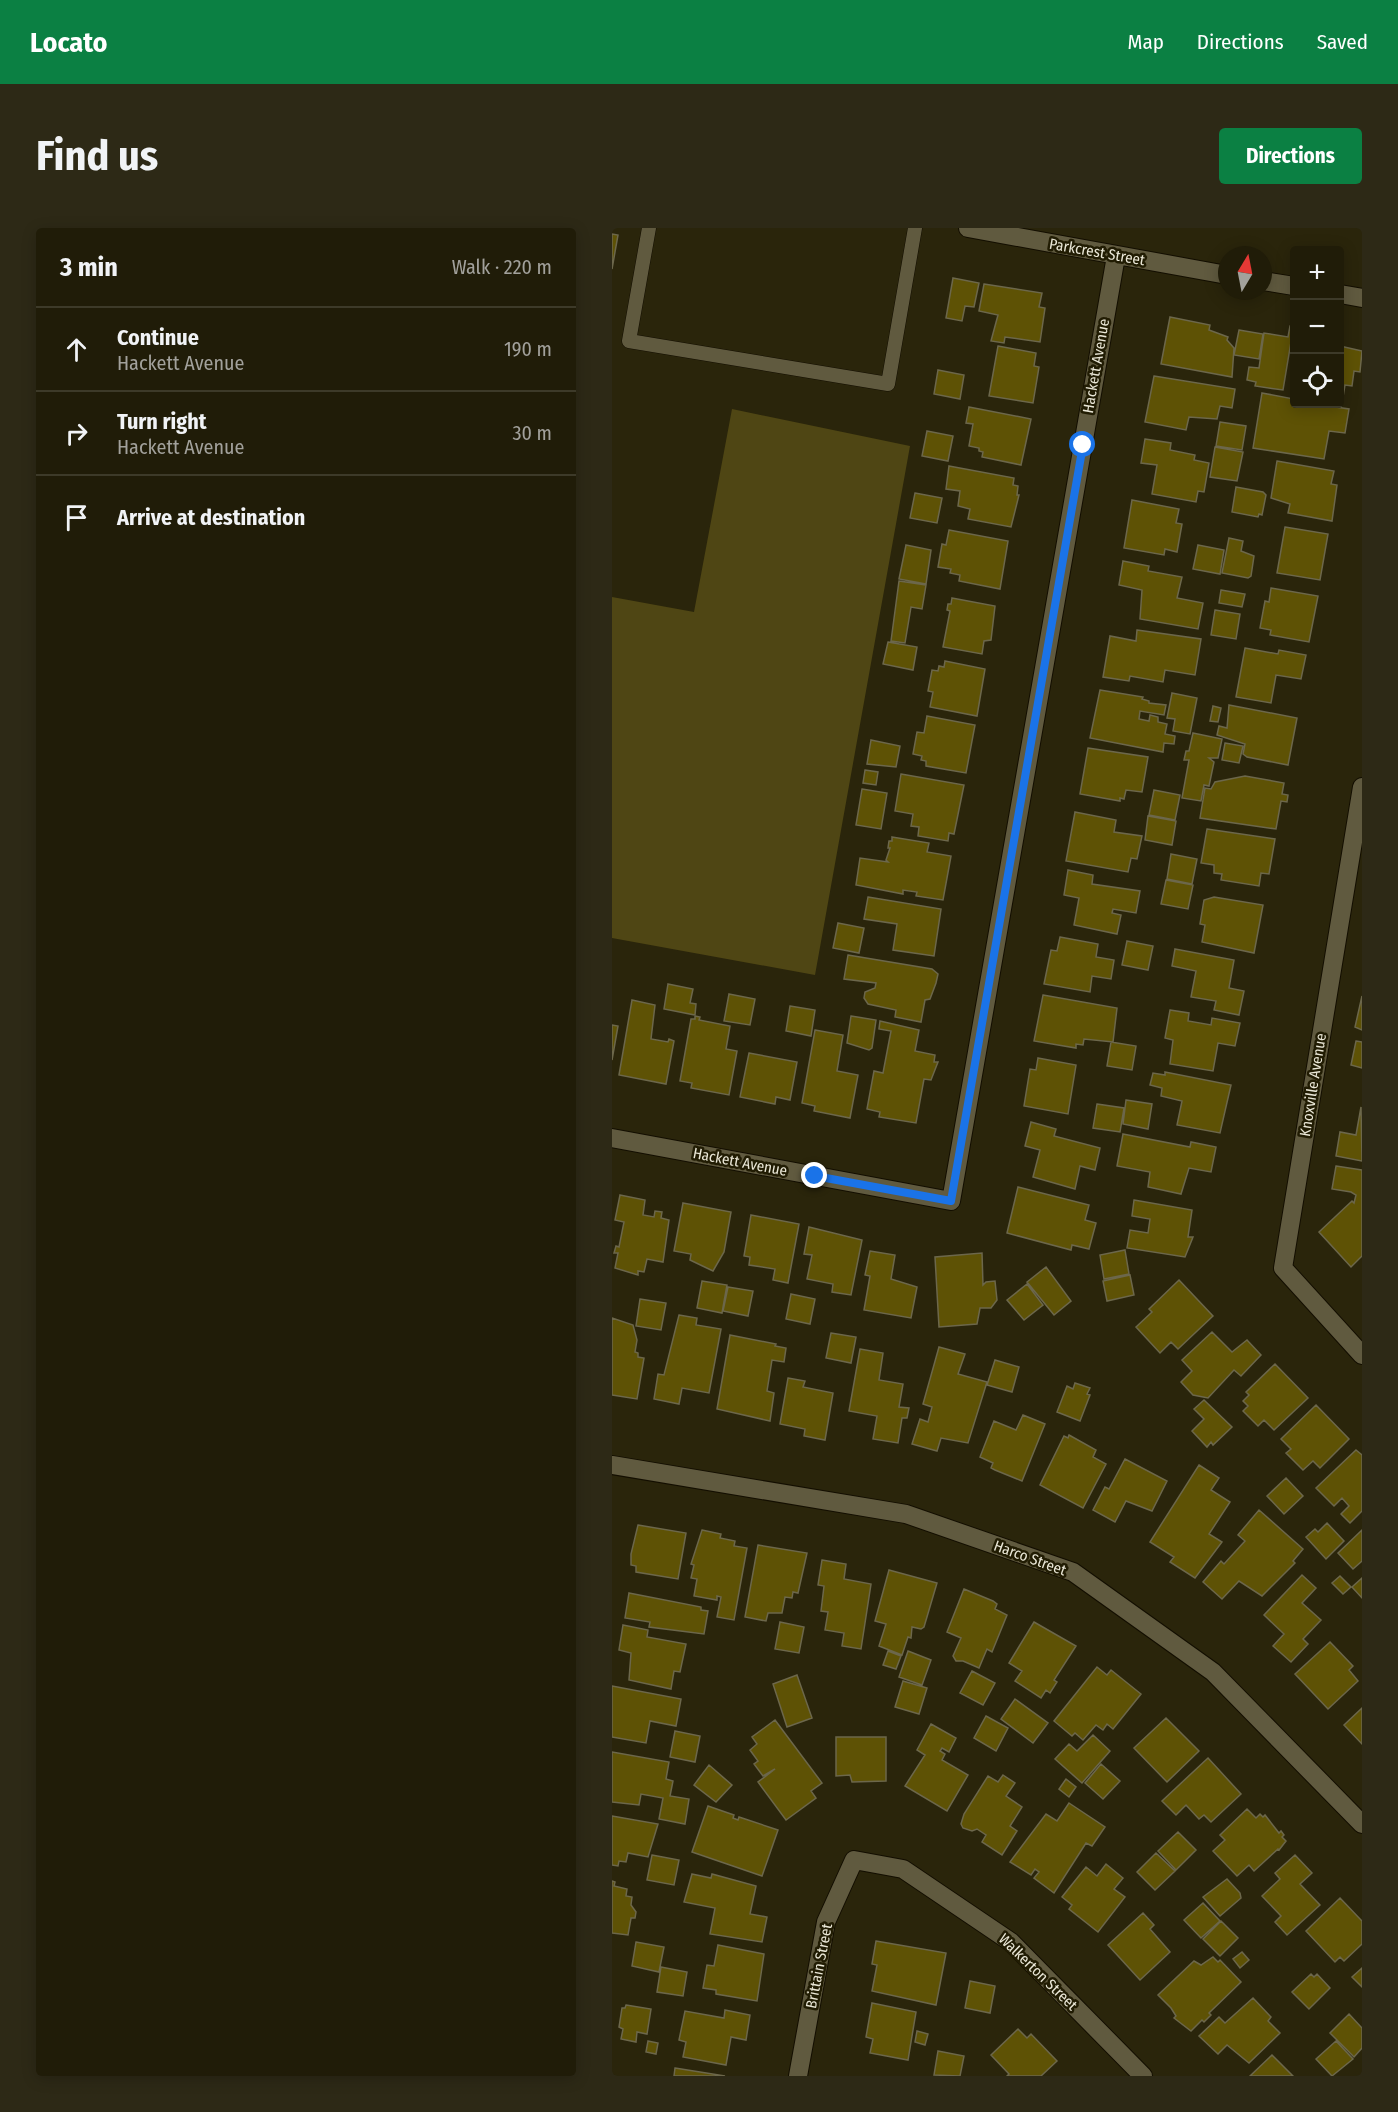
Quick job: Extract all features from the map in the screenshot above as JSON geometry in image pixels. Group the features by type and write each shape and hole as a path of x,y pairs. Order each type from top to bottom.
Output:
{"street":[{"name":"Parkcrest Street","path":"968,228 1218,273"},
{"name":"Hackett Avenue","path":"612,1138 951,1201 1116,256"},
{"path":"1272,282 1290,285"},
{"path":"1344,295 1362,298"},
{"name":"Knoxville Avenue","path":"1362,787 1283,1268 1362,1355"},
{"name":"Harco Street","path":"612,1465 906,1514 1073,1572 1213,1672 1362,1824"},
{"name":"Brittain Street","path":"798,2076 826,1922 854,1860"},
{"name":"Walkerton Street","path":"854,1860 903,1869 1011,1942 1143,2076"}],"lane":[{"path":"649,228 629,341 888,384 915,228"}],"shaded area":[{"path":"732,409 910,446 815,975 612,938 612,597 694,612"}],"building":[{"path":"612,234 618,235 612,269"},
{"path":"953,278 979,283 974,307 965,306 962,321 946,318"},
{"path":"984,284 1042,293 1039,307 1045,308 1040,342 1005,337 1004,343 991,341 998,315 979,311"},
{"path":"1170,317 1210,325 1209,330 1228,337 1227,340 1234,348 1232,377 1161,364"},
{"path":"1290,326 1290,348 1283,390 1255,386 1256,382 1247,380 1249,367 1259,368 1264,333 1288,337"},
{"path":"1239,330 1263,334 1259,359 1234,355"},
{"path":"998,346 1036,353 1034,366 1039,367 1033,403 989,396"},
{"path":"1344,347 1362,351 1360,372 1354,371 1352,386 1345,385 1344,391"},
{"path":"938,370 964,375 960,399 934,394"},
{"path":"1154,376 1235,389 1232,408 1220,406 1217,419 1189,417 1186,430 1145,422"},
{"path":"1262,393 1290,398 1290,408 1349,409 1345,433 1329,431 1324,459 1253,448"},
{"path":"969,407 1031,419 1021,465 982,457 983,452 979,451 979,448 969,446 973,424 966,423"},
{"path":"1220,422 1246,426 1242,450 1216,446"},
{"path":"927,431 953,436 948,461 922,456"},
{"path":"1145,439 1171,443 1170,450 1195,455 1194,460 1209,463 1204,492 1198,491 1196,502 1152,494 1157,465 1141,463"},
{"path":"1215,447 1243,452 1237,481 1210,477"},
{"path":"1277,461 1334,471 1331,484 1337,485 1332,521 1288,513 1290,504 1271,498"},
{"path":"949,466 1014,478 1013,485 1018,486 1017,495 1019,495 1011,527 968,519 970,509 958,506 960,491 946,489"},
{"path":"1236,487 1263,492 1266,495 1262,515 1259,514 1258,517 1232,512"},
{"path":"915,493 942,498 937,523 910,518"},
{"path":"1132,500 1179,509 1176,523 1182,524 1177,552 1165,549 1164,555 1124,548"},
{"path":"1285,527 1328,534 1320,580 1277,573"},
{"path":"949,530 1008,541 1000,589 959,581 960,575 950,573 951,569 938,567 942,544 946,545"},
{"path":"1229,538 1243,541 1241,551 1254,556 1251,576 1248,578 1222,573"},
{"path":"906,545 931,550 926,584 899,579"},
{"path":"1198,545 1224,550 1220,574 1193,569"},
{"path":"1123,561 1149,566 1148,571 1182,577 1177,598 1203,603 1198,629 1140,619 1142,590 1119,585"},
{"path":"899,581 926,585 922,609 911,607 905,643 891,641"},
{"path":"1271,588 1318,596 1309,642 1270,635 1271,630 1260,628 1265,601 1269,602"},
{"path":"1221,590 1245,594 1242,607 1219,603"},
{"path":"952,598 995,606 991,640 984,641 982,654 943,647 950,611 947,610 948,604 951,604"},
{"path":"1215,610 1240,614 1236,639 1211,635"},
{"path":"1137,630 1201,639 1195,675 1165,670 1163,682 1130,676 1129,681 1103,677 1110,636 1136,641"},
{"path":"888,642 917,647 913,670 883,664"},
{"path":"1245,648 1278,654 1279,650 1306,655 1301,679 1276,675 1271,703 1236,697"},
{"path":"945,661 985,669 977,716 930,707 933,692 928,691 932,670 938,671 939,666 944,667"},
{"path":"1100,690 1143,697 1142,699 1149,703 1166,705 1164,715 1140,711 1139,719 1149,721 1150,715 1158,717 1158,722 1167,724 1165,734 1175,736 1174,744 1164,743 1163,752 1090,738"},
{"path":"1172,693 1197,698 1190,734 1173,731 1175,719 1167,718"},
{"path":"1229,705 1297,718 1288,765 1247,757 1243,754 1245,744 1217,735 1219,726 1227,728"},
{"path":"1213,706 1221,708 1218,722 1210,721"},
{"path":"927,716 975,725 966,773 926,766 926,761 921,760 922,756 913,754 917,732 924,733"},
{"path":"1193,733 1222,739 1218,758 1209,758 1214,762 1209,786 1204,785 1201,801 1182,798 1189,760 1184,760 1186,751 1189,751"},
{"path":"871,740 900,746 896,767 867,764"},
{"path":"1225,743 1243,746 1239,763 1222,760"},
{"path":"1088,748 1148,757 1142,792 1126,790 1124,799 1120,798 1120,801 1080,794"},
{"path":"865,770 878,772 876,785 863,783"},
{"path":"901,774 964,785 954,834 949,833 948,841 918,836 919,827 911,826 913,814 895,811"},
{"path":"1245,776 1284,783 1282,794 1288,795 1287,802 1281,801 1276,829 1200,818 1205,788 1211,789 1215,782"},
{"path":"862,789 887,793 881,829 856,825"},
{"path":"1154,790 1180,795 1175,820 1149,815"},
{"path":"1075,812 1116,820 1114,832 1142,836 1137,859 1131,858 1128,872 1066,861"},
{"path":"1148,816 1176,821 1172,845 1145,840"},
{"path":"1207,829 1275,839 1269,874 1261,873 1259,886 1221,880 1222,874 1214,873 1214,865 1201,863"},
{"path":"892,837 929,843 927,852 951,856 943,900 916,896 917,892 903,890 903,894 856,885 860,858 888,862 886,860 890,848 888,848 889,841 892,841"},
{"path":"1171,854 1197,859 1192,884 1167,879"},
{"path":"1068,870 1093,875 1092,884 1140,891 1136,913 1113,909 1112,913 1121,915 1117,934 1074,925 1079,898 1064,895"},
{"path":"1166,880 1193,885 1188,909 1161,904"},
{"path":"868,897 941,909 934,956 893,950 897,924 864,919"},
{"path":"1214,897 1263,905 1254,953 1202,942 1205,925 1200,924 1204,900"},
{"path":"838,923 864,928 859,953 833,948"},
{"path":"1060,937 1098,944 1096,957 1114,960 1111,979 1092,976 1090,992 1044,984 1051,950 1057,951"},
{"path":"1127,941 1153,946 1148,970 1122,965"},
{"path":"1175,949 1234,960 1229,988 1244,991 1239,1015 1214,1010 1216,1001 1191,997 1196,971 1172,966"},
{"path":"848,955 932,969 938,974 930,999 925,1000 921,1022 895,1017 896,1010 868,1004 864,998 865,992 875,988 876,983 844,979"},
{"path":"668,984 693,989 690,1003 696,1004 695,1015 664,1009"},
{"path":"729,994 755,999 750,1025 724,1021"},
{"path":"1043,995 1117,1008 1113,1042 1084,1039 1083,1045 1076,1044 1076,1048 1034,1041"},
{"path":"1362,996 1362,1030 1355,1027"},
{"path":"632,1000 655,1005 651,1039 674,1041 666,1084 619,1075"},
{"path":"790,1006 815,1010 811,1036 786,1031"},
{"path":"1170,1010 1189,1013 1188,1021 1211,1025 1212,1018 1240,1023 1235,1046 1218,1043 1213,1071 1170,1064 1173,1040 1165,1038"},
{"path":"695,1016 700,1017 699,1020 730,1026 726,1049 737,1051 729,1095 691,1088 692,1083 680,1081 691,1019 695,1019"},
{"path":"851,1016 876,1020 872,1048 869,1050 847,1043"},
{"path":"880,1021 919,1030 915,1051 935,1055 934,1062 938,1062 931,1080 924,1079 916,1123 879,1117 880,1112 867,1109 874,1071 883,1073 891,1031 879,1029"},
{"path":"612,1025 618,1026 612,1060"},
{"path":"815,1030 843,1035 837,1071 858,1075 850,1118 814,1111 815,1106 802,1103"},
{"path":"1356,1041 1362,1042 1362,1068 1351,1065"},
{"path":"1111,1042 1136,1046 1132,1070 1107,1066"},
{"path":"749,1053 797,1062 790,1100 776,1097 775,1104 740,1097"},
{"path":"1038,1058 1076,1065 1068,1114 1024,1106 1030,1069 1036,1070"},
{"path":"1165,1072 1231,1085 1220,1133 1177,1125 1182,1101 1161,1096 1162,1088 1150,1085 1153,1073 1165,1075"},
{"path":"1126,1100 1152,1104 1148,1129 1123,1124"},
{"path":"1097,1104 1124,1108 1120,1132 1093,1128"},
{"path":"1361,1107 1362,1161 1336,1156 1340,1132 1356,1135"},
{"path":"1031,1122 1056,1129 1054,1136 1100,1148 1095,1170 1080,1166 1075,1189 1033,1177 1040,1150 1025,1146"},
{"path":"1123,1134 1190,1147 1191,1142 1216,1147 1211,1172 1189,1168 1181,1194 1148,1187 1150,1172 1117,1166"},
{"path":"1336,1166 1362,1170 1362,1256 1351,1267 1319,1232 1352,1201 1354,1203 1356,1195 1332,1189"},
{"path":"1018,1187 1089,1205 1085,1220 1096,1223 1089,1249 1072,1245 1071,1250 1007,1233"},
{"path":"620,1195 645,1200 643,1215 654,1217 655,1211 662,1212 661,1218 669,1220 663,1262 647,1259 644,1272 638,1271 638,1275 615,1268 618,1253 614,1253 616,1246 619,1247 624,1222 615,1220"},
{"path":"1134,1200 1192,1210 1188,1237 1193,1237 1185,1257 1127,1248 1130,1230 1148,1233 1150,1219 1132,1216"},
{"path":"683,1203 731,1212 724,1252 713,1271 690,1260 691,1254 674,1251"},
{"path":"751,1215 799,1224 788,1283 773,1280 775,1269 749,1265 750,1257 744,1256"},
{"path":"809,1227 862,1240 851,1295 832,1292 833,1284 807,1279 812,1255 804,1254"},
{"path":"1125,1250 1129,1274 1104,1279 1100,1255"},
{"path":"870,1251 895,1255 891,1279 917,1287 911,1318 864,1310 870,1276 865,1275"},
{"path":"982,1253 983,1285 986,1282 995,1281 997,1300 991,1308 980,1308 977,1324 939,1327 935,1257"},
{"path":"1046,1267 1071,1301 1054,1315 1027,1282"},
{"path":"1130,1275 1134,1295 1107,1301 1103,1281"},
{"path":"1179,1280 1213,1316 1178,1349 1171,1342 1160,1353 1136,1327 1152,1312 1149,1309"},
{"path":"702,1281 727,1285 722,1313 697,1308"},
{"path":"1027,1284 1043,1305 1024,1320 1007,1300"},
{"path":"728,1287 753,1291 748,1316 723,1311"},
{"path":"791,1294 815,1299 810,1324 786,1319"},
{"path":"640,1299 666,1303 661,1330 636,1326"},
{"path":"679,1315 697,1318 696,1325 721,1329 709,1393 682,1388 679,1404 654,1399 658,1374 664,1375"},
{"path":"612,1318 633,1325 637,1340 635,1352 638,1353 638,1357 644,1358 637,1399 612,1395"},
{"path":"1212,1332 1232,1352 1247,1340 1261,1355 1241,1376 1234,1370 1208,1398 1193,1395 1181,1382 1192,1371 1182,1360"},
{"path":"831,1333 856,1337 851,1363 826,1358"},
{"path":"730,1335 786,1348 784,1362 772,1360 767,1391 774,1393 770,1421 717,1409"},
{"path":"939,1347 965,1354 958,1374 987,1382 968,1443 941,1438 937,1451 912,1444 920,1419 928,1422 932,1407 923,1404"},
{"path":"860,1349 883,1353 879,1380 903,1384 899,1407 909,1408 907,1418 902,1418 898,1443 873,1439 877,1416 849,1411"},
{"path":"995,1360 1019,1367 1012,1392 987,1385"},
{"path":"1275,1364 1308,1398 1274,1430 1264,1420 1258,1426 1243,1411 1248,1406 1243,1401 1249,1395 1246,1392"},
{"path":"788,1378 805,1381 803,1387 833,1393 825,1440 804,1436 805,1429 780,1424"},
{"path":"1075,1383 1090,1388 1087,1394 1090,1395 1080,1421 1057,1412 1067,1386 1073,1389"},
{"path":"1204,1400 1232,1427 1213,1445 1211,1442 1207,1447 1192,1431 1204,1419 1194,1409"},
{"path":"1316,1405 1349,1439 1320,1468 1313,1461 1303,1470 1286,1453 1291,1449 1281,1439"},
{"path":"1023,1415 1045,1424 1022,1481 991,1468 993,1463 980,1457 994,1421 1016,1430"},
{"path":"1069,1435 1096,1450 1093,1457 1106,1464 1083,1508 1040,1485 1064,1436 1068,1438"},
{"path":"1356,1450 1362,1455 1362,1511 1350,1523 1341,1514 1349,1506 1342,1498 1334,1506 1316,1488"},
{"path":"1125,1459 1167,1481 1152,1511 1126,1501 1115,1522 1093,1510 1105,1487 1109,1489"},
{"path":"1199,1465 1219,1478 1211,1490 1230,1502 1209,1534 1222,1542 1195,1578 1170,1562 1174,1557 1150,1542"},
{"path":"1286,1478 1303,1496 1284,1514 1267,1496"},
{"path":"1259,1510 1303,1549 1293,1561 1295,1563 1262,1596 1239,1581 1222,1599 1203,1582 1221,1561 1224,1564 1245,1541 1238,1535"},
{"path":"1327,1523 1344,1541 1326,1559 1306,1537 1315,1529 1318,1532"},
{"path":"638,1525 686,1533 678,1579 636,1572 636,1566 631,1565 631,1554"},
{"path":"702,1530 721,1534 720,1538 735,1541 734,1546 747,1548 734,1620 717,1617 721,1597 717,1596 717,1600 694,1596 697,1579 691,1578 694,1565 691,1564"},
{"path":"1362,1530 1362,1561 1353,1569 1338,1553"},
{"path":"758,1545 807,1553 798,1593 793,1592 792,1598 785,1597 782,1613 768,1613 766,1621 745,1617"},
{"path":"822,1560 846,1564 844,1579 871,1584 861,1649 842,1646 844,1633 825,1630 828,1612 821,1611 824,1586 818,1585"},
{"path":"889,1570 937,1583 924,1627 921,1629 912,1627 911,1638 908,1637 902,1655 879,1646 886,1624 875,1621"},
{"path":"1302,1575 1316,1588 1302,1603 1321,1620 1303,1639 1308,1644 1291,1662 1273,1646 1284,1634 1264,1615"},
{"path":"1340,1576 1351,1587 1343,1594 1332,1583"},
{"path":"1362,1578 1362,1598 1352,1587"},
{"path":"964,1589 993,1601 997,1604 995,1609 1007,1615 992,1652 987,1649 979,1668 963,1661 956,1661 953,1656 961,1638 947,1632"},
{"path":"629,1593 701,1607 701,1610 708,1611 704,1634 649,1627 650,1622 625,1618"},
{"path":"780,1622 804,1627 799,1653 775,1649"},
{"path":"1034,1622 1076,1646 1054,1680 1057,1682 1050,1693 1046,1690 1041,1698 1015,1681 1022,1671 1009,1663"},
{"path":"623,1625 648,1630 647,1637 686,1644 680,1672 674,1671 671,1689 629,1680 631,1653 619,1650"},
{"path":"1330,1642 1353,1666 1349,1670 1358,1681 1328,1709 1295,1674"},
{"path":"888,1651 901,1656 896,1669 883,1665"},
{"path":"908,1651 931,1660 922,1685 899,1677"},
{"path":"1097,1667 1107,1675 1111,1670 1141,1694 1113,1729 1107,1724 1103,1730 1096,1725 1083,1740 1075,1733 1072,1736 1054,1721"},
{"path":"972,1671 995,1683 983,1705 960,1693"},
{"path":"797,1675 812,1718 787,1727 773,1684"},
{"path":"903,1681 927,1688 919,1714 895,1707"},
{"path":"612,1686 681,1699 676,1726 650,1721 646,1743 612,1737"},
{"path":"1015,1699 1048,1723 1033,1743 1001,1719"},
{"path":"1362,1708 1362,1744 1344,1725"},
{"path":"986,1716 1008,1728 996,1751 974,1738"},
{"path":"1166,1718 1199,1751 1167,1782 1134,1748"},
{"path":"775,1720 822,1783 811,1791 816,1798 786,1820 758,1782 775,1769 763,1776 754,1764 758,1761 750,1750 757,1744 752,1737"},
{"path":"931,1724 956,1738 949,1752 942,1748 940,1751 945,1754 942,1760 968,1775 947,1811 905,1786 925,1755 917,1750"},
{"path":"675,1731 700,1736 695,1762 670,1757"},
{"path":"1093,1735 1110,1751 1082,1783 1055,1759 1069,1744 1077,1751"},
{"path":"836,1737 886,1737 886,1781 852,1782 850,1775 836,1776"},
{"path":"612,1752 669,1762 666,1779 673,1781 670,1796 689,1799 685,1824 659,1819 663,1798 641,1794 639,1805 612,1802"},
{"path":"1208,1758 1241,1794 1211,1822 1204,1815 1199,1819 1186,1805 1176,1815 1162,1801"},
{"path":"1101,1764 1120,1781 1103,1799 1085,1783"},
{"path":"709,1765 732,1785 716,1802 694,1785"},
{"path":"1003,1775 1015,1783 1006,1796 1022,1807 1010,1826 1017,1831 1002,1855 982,1842 986,1835 977,1829 972,1831 963,1828 961,1824 964,1814 988,1776 998,1782"},
{"path":"1066,1779 1076,1787 1069,1797 1059,1789"},
{"path":"1069,1803 1105,1827 1092,1846 1086,1843 1054,1893 1034,1878 1039,1872 1035,1869 1031,1875 1010,1862 1046,1814 1057,1821"},
{"path":"708,1806 734,1815 733,1818 738,1820 739,1817 778,1830 762,1876 692,1852"},
{"path":"1247,1809 1256,1818 1260,1814 1263,1817 1265,1815 1279,1833 1281,1831 1286,1841 1254,1871 1249,1865 1237,1876 1213,1851 1225,1840 1220,1835"},
{"path":"612,1816 658,1824 648,1857 628,1853 626,1862 619,1861 618,1866 612,1865"},
{"path":"1178,1832 1196,1850 1176,1870 1158,1851"},
{"path":"1156,1853 1175,1871 1155,1890 1137,1872"},
{"path":"652,1855 679,1860 674,1885 647,1880"},
{"path":"1295,1855 1312,1873 1300,1884 1320,1905 1287,1935 1275,1922 1281,1916 1262,1896 1280,1879 1275,1873"},
{"path":"1106,1864 1123,1878 1114,1889 1125,1897 1098,1932 1069,1909 1072,1905 1062,1897 1086,1867 1097,1876"},
{"path":"692,1874 711,1878 712,1874 756,1886 750,1914 767,1917 762,1942 710,1934 715,1908 684,1902"},
{"path":"1227,1879 1240,1893 1241,1898 1220,1916 1203,1897"},
{"path":"612,1881 615,1882 614,1886 627,1889 626,1896 632,1897 631,1905 636,1912 635,1918 631,1918 628,1935 612,1933"},
{"path":"1340,1898 1362,1921 1362,1944 1344,1961 1340,1957 1335,1962 1306,1931"},
{"path":"1203,1903 1220,1921 1201,1938 1184,1920"},
{"path":"1143,1913 1154,1925 1150,1929 1170,1952 1140,1980 1108,1945"},
{"path":"1221,1921 1238,1938 1220,1956 1203,1939"},
{"path":"876,1941 946,1953 936,2005 872,1991 877,1965 872,1964"},
{"path":"636,1942 664,1947 659,1972 632,1966"},
{"path":"718,1945 764,1954 757,2001 716,1994 716,1990 703,1988 707,1965 714,1966"},
{"path":"1242,1952 1249,1960 1240,1968 1233,1959"},
{"path":"1213,1957 1218,1962 1220,1960 1241,1982 1209,2013 1211,2015 1204,2022 1202,2020 1191,2031 1174,2018 1176,2016 1171,2008 1158,1995 1194,1961 1201,1965"},
{"path":"661,1967 687,1972 683,1996 657,1992"},
{"path":"1362,1968 1362,1987 1352,1977"},
{"path":"1311,1974 1314,1977 1317,1974 1330,1988 1309,2009 1292,1992"},
{"path":"970,1981 995,1986 990,2013 965,2008"},
{"path":"1253,1998 1271,2017 1268,2021 1280,2033 1249,2063 1227,2045 1218,2054 1199,2036 1219,2017 1225,2023"},
{"path":"872,2003 916,2012 908,2060 870,2053 873,2039 866,2037"},
{"path":"626,2005 651,2009 647,2034 637,2032 636,2042 621,2039 623,2029 619,2027 622,2008"},
{"path":"725,2010 750,2015 746,2040 731,2037 726,2065 683,2057 686,2042 679,2040 685,2011 724,2018"},
{"path":"1349,2014 1362,2028 1362,2048 1354,2057 1330,2033"},
{"path":"1018,2029 1027,2038 1031,2034 1057,2061 1041,2076 1007,2076 1009,2074 991,2055"},
{"path":"917,2031 928,2034 925,2045 915,2042"},
{"path":"648,2041 658,2043 656,2054 646,2052"},
{"path":"1336,2041 1353,2059 1332,2076 1316,2059"},
{"path":"938,2051 964,2056 960,2076 934,2075"},
{"path":"1272,2055 1293,2076 1250,2076"},
{"path":"675,2068 725,2076 674,2076"}],"route":[{"path":"815,1176 951,1201 1083,445"}]}
